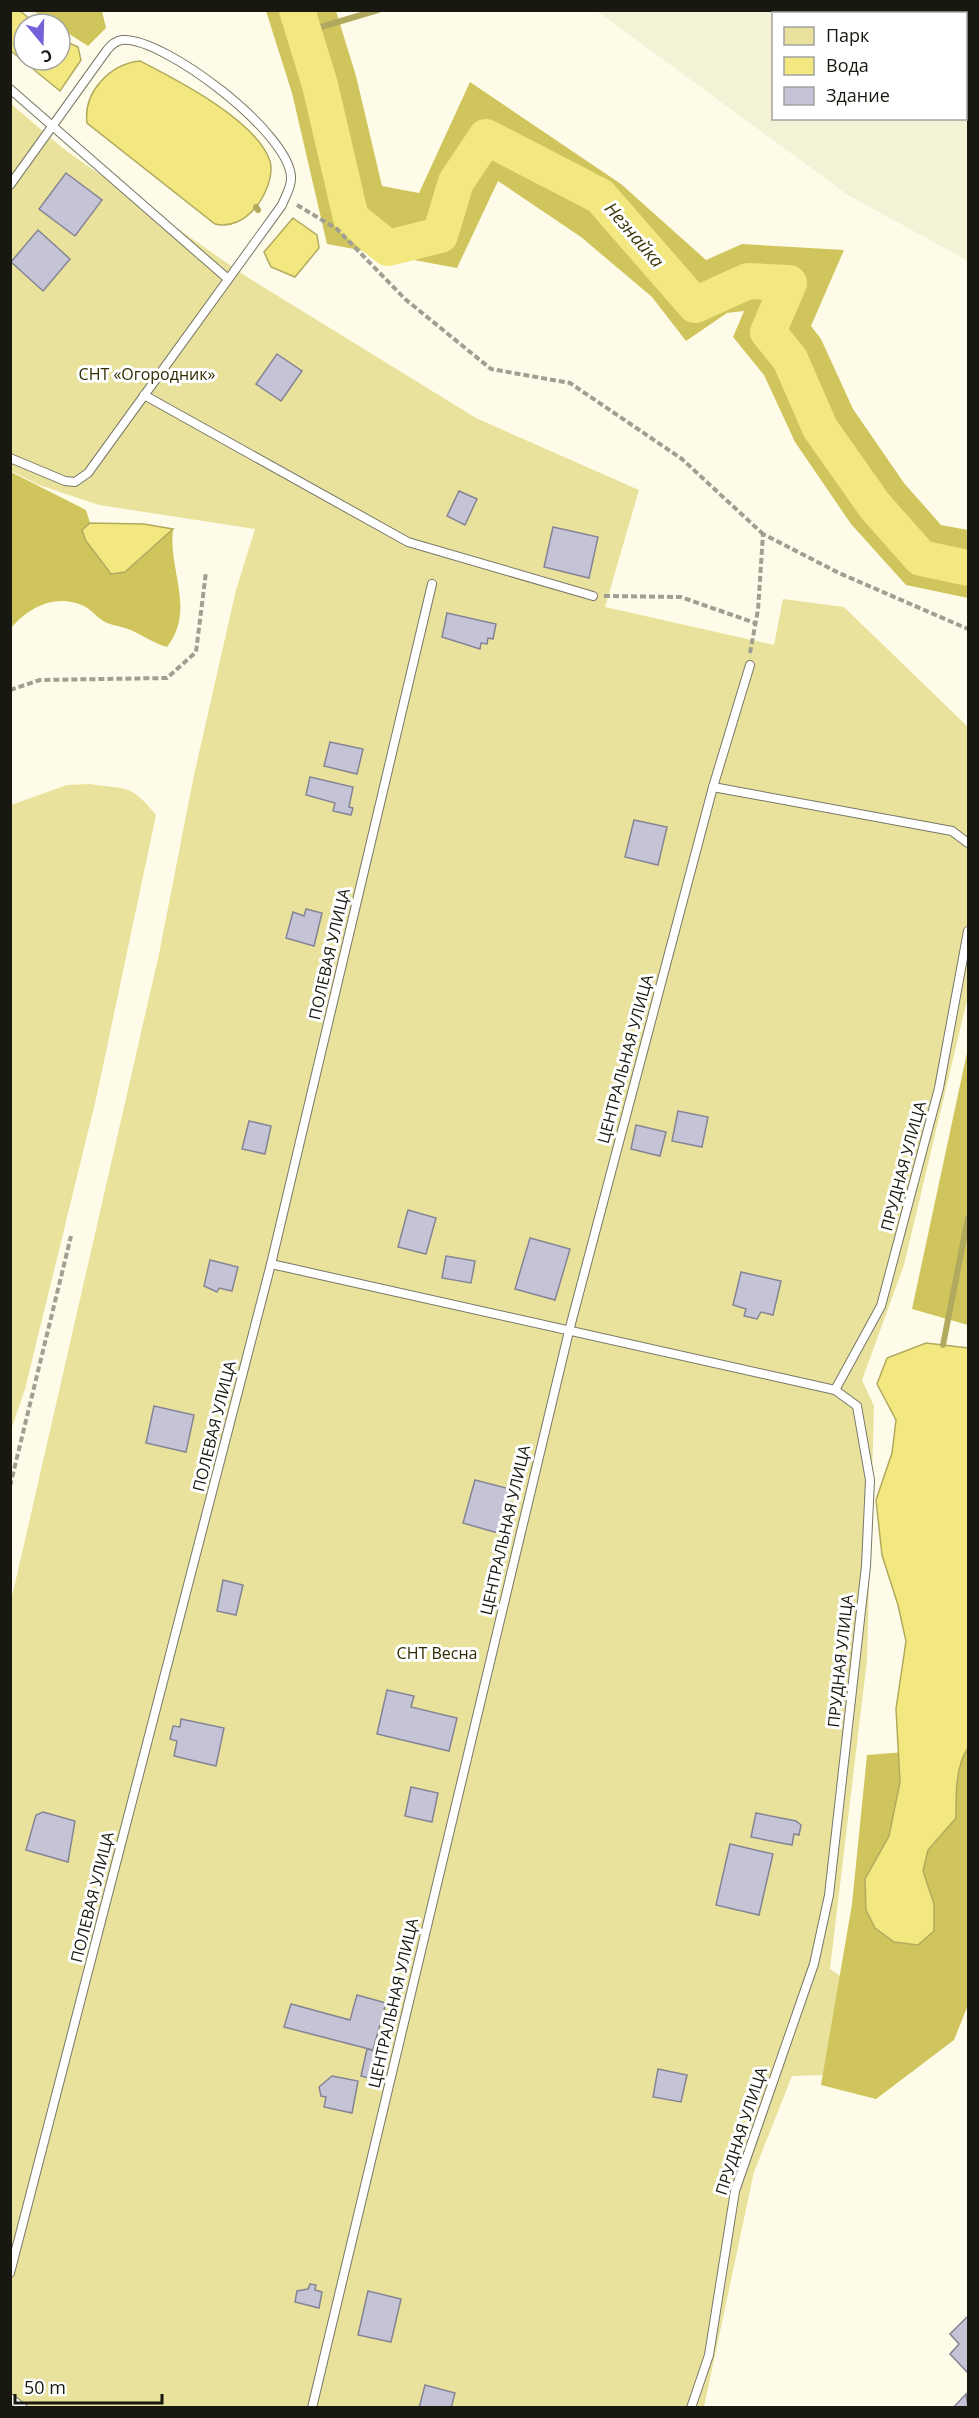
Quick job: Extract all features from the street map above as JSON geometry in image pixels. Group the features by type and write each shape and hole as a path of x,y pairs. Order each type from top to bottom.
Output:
{"lane":[{"path":"10,185 107,50 115,42 124,40 137,43 199,75 235,99 257,120 290,167 291,178 285,198 88,473 75,482 65,481 10,458"},
{"path":"10,89 228,279"},
{"path":"144,396 408,542 593,596"},
{"name":"ПОЛЕВАЯ УЛИЦА","path":"10,2273 271,1264 432,584"},
{"name":"ЦЕНТРАЛЬНАЯ УЛИЦА","path":"312,2408 568,1330 712,787 750,665"},
{"path":"712,787 952,831 969,843"},
{"name":"ПРУДНАЯ УЛИЦА","path":"691,2408 709,2355 735,2191 814,1964 829,1895 866,1566 870,1480 856,1406 835,1390 881,1306 939,1088 969,931"},
{"path":"271,1264 835,1390"},
{"path":"10,2398 23,2408"}],"path":[{"path":"285,198 336,229 405,299 491,369 570,383 681,459 763,534 839,573 969,630"},
{"path":"750,665 749,652 755,623 763,534"},
{"path":"10,690 40,680 166,678 196,652 206,572"},
{"path":"593,596 681,597 755,623"},
{"path":"10,1486 71,1236"}],"shaded area":[{"path":"33,11 102,11 106,28 88,46 72,36 72,12"},
{"path":"266,11 336,11 356,76 382,186 419,193 470,82 621,184 706,260 742,244 844,250 811,326 821,339 853,409 904,483 941,525 968,530 968,598 906,585 851,524 795,442 764,375 733,337 744,311 727,313 686,341 652,297 581,237 498,181 457,268 327,244 292,93"},
{"path":"597,11 968,11 968,261 848,195"},
{"path":"11,472 86,510 90,523 82,531 86,541 111,574 125,572 173,529 172,545 180,604 175,633 167,647 130,630 107,623 84,606 74,602 44,604 26,614 11,628"},
{"path":"968,1048 968,1325 912,1309"},
{"path":"968,1747 968,2005 954,2040 876,2099 821,2085 852,1904 867,1755"}],"green space":[{"name":"СНТ Весна","path":"10,103 65,150 247,277 476,418 639,490 605,607 774,645 783,599 844,607 968,727 968,996 904,1265 862,1380 874,1406 867,1660 830,1969 927,2035 913,2072 792,2076 754,2172 704,2407 11,2407 11,1601 159,954 194,775 236,590 255,529 99,505 39,485 11,471"},
{"path":"90,784 127,790 140,798 156,815 96,1099 25,1389 11,1430 11,805 67,785"}],"water":[{"path":"10,11 20,11 12,12 11,51"},
{"path":"72,44 78,47 81,60 60,91 37,72 72,72"},
{"path":"140,61 214,103 249,131 262,146 270,161 270,179 259,203 242,219 232,224 215,224 87,123 89,101 101,82 118,68"},
{"path":"293,218 317,235 319,248 295,277 271,267 264,252"},
{"path":"90,523 144,524 173,529 125,572 111,574 86,541 82,530"},
{"path":"926,1343 968,1348 968,1748 958,1773 956,1818 928,1850 923,1871 934,1904 934,1931 918,1945 894,1942 875,1928 866,1910 865,1879 889,1836 900,1782 896,1709 906,1641 898,1605 882,1555 876,1500 892,1453 896,1420 877,1384 887,1358"}],"building":[{"path":"66,173 102,200 75,236 39,209"},
{"path":"38,230 70,259 43,291 11,262"},
{"path":"277,354 302,371 281,401 256,384"},
{"path":"459,491 477,499 465,525 447,516"},
{"path":"553,527 598,537 589,578 544,567"},
{"path":"447,613 496,624 493,639 488,638 487,644 481,643 480,649 442,637"},
{"path":"330,742 363,749 357,774 324,766"},
{"path":"310,777 353,787 349,807 353,808 351,815 333,811 335,803 306,795"},
{"path":"634,820 667,827 658,865 625,857"},
{"path":"306,909 322,913 314,946 286,938 293,912 304,916"},
{"path":"678,1111 708,1117 702,1147 672,1141"},
{"path":"249,1121 271,1126 265,1154 242,1149"},
{"path":"636,1125 666,1132 660,1156 631,1149"},
{"path":"408,1210 436,1218 426,1254 398,1247"},
{"path":"530,1238 570,1249 555,1300 515,1289"},
{"path":"446,1256 475,1261 471,1283 442,1278"},
{"path":"210,1260 238,1267 232,1291 219,1288 217,1292 204,1286"},
{"path":"741,1272 781,1281 773,1315 761,1312 757,1319 744,1316 746,1309 733,1305"},
{"path":"154,1406 194,1415 186,1452 146,1443"},
{"path":"475,1480 510,1489 507,1501 514,1503 508,1525 501,1523 498,1533 463,1523"},
{"path":"223,1580 243,1585 236,1615 217,1611"},
{"path":"387,1690 414,1696 411,1707 457,1718 449,1751 377,1734"},
{"path":"181,1719 224,1728 216,1766 174,1756 177,1741 170,1739 173,1726 180,1727"},
{"path":"411,1787 438,1793 432,1822 405,1816"},
{"path":"43,1812 75,1821 68,1862 26,1850 36,1815"},
{"path":"756,1813 796,1821 801,1825 799,1835 794,1834 792,1845 751,1837"},
{"path":"730,1844 773,1854 759,1915 716,1905"},
{"path":"357,1995 386,2003 373,2050 284,2027 291,2004 350,2020"},
{"path":"367,2049 387,2054 381,2081 361,2076"},
{"path":"658,2069 687,2075 681,2102 653,2097"},
{"path":"332,2076 358,2081 352,2113 324,2107 326,2097 321,2096 319,2087"},
{"path":"310,2284 316,2285 315,2290 322,2292 319,2308 295,2302 297,2291 308,2289"},
{"path":"368,2291 401,2299 391,2342 358,2335"},
{"path":"968,2316 968,2373 950,2354 959,2344 950,2334"},
{"path":"425,2385 455,2393 451,2408 419,2408"},
{"path":"966,2394 968,2408 953,2408"}],"waterway":[{"name":"Незнайка","path":"297,10 320,85 351,218 388,248 440,235 456,182 486,137 600,196 695,305 748,281 789,283 768,332 790,359 820,428 875,506 921,558 968,568"},
{"path":"304,32 378,10"},
{"path":"943,1345 968,1218"}],"park label":[{"name":"СНТ «Огородник»","path":"147,374"}]}
